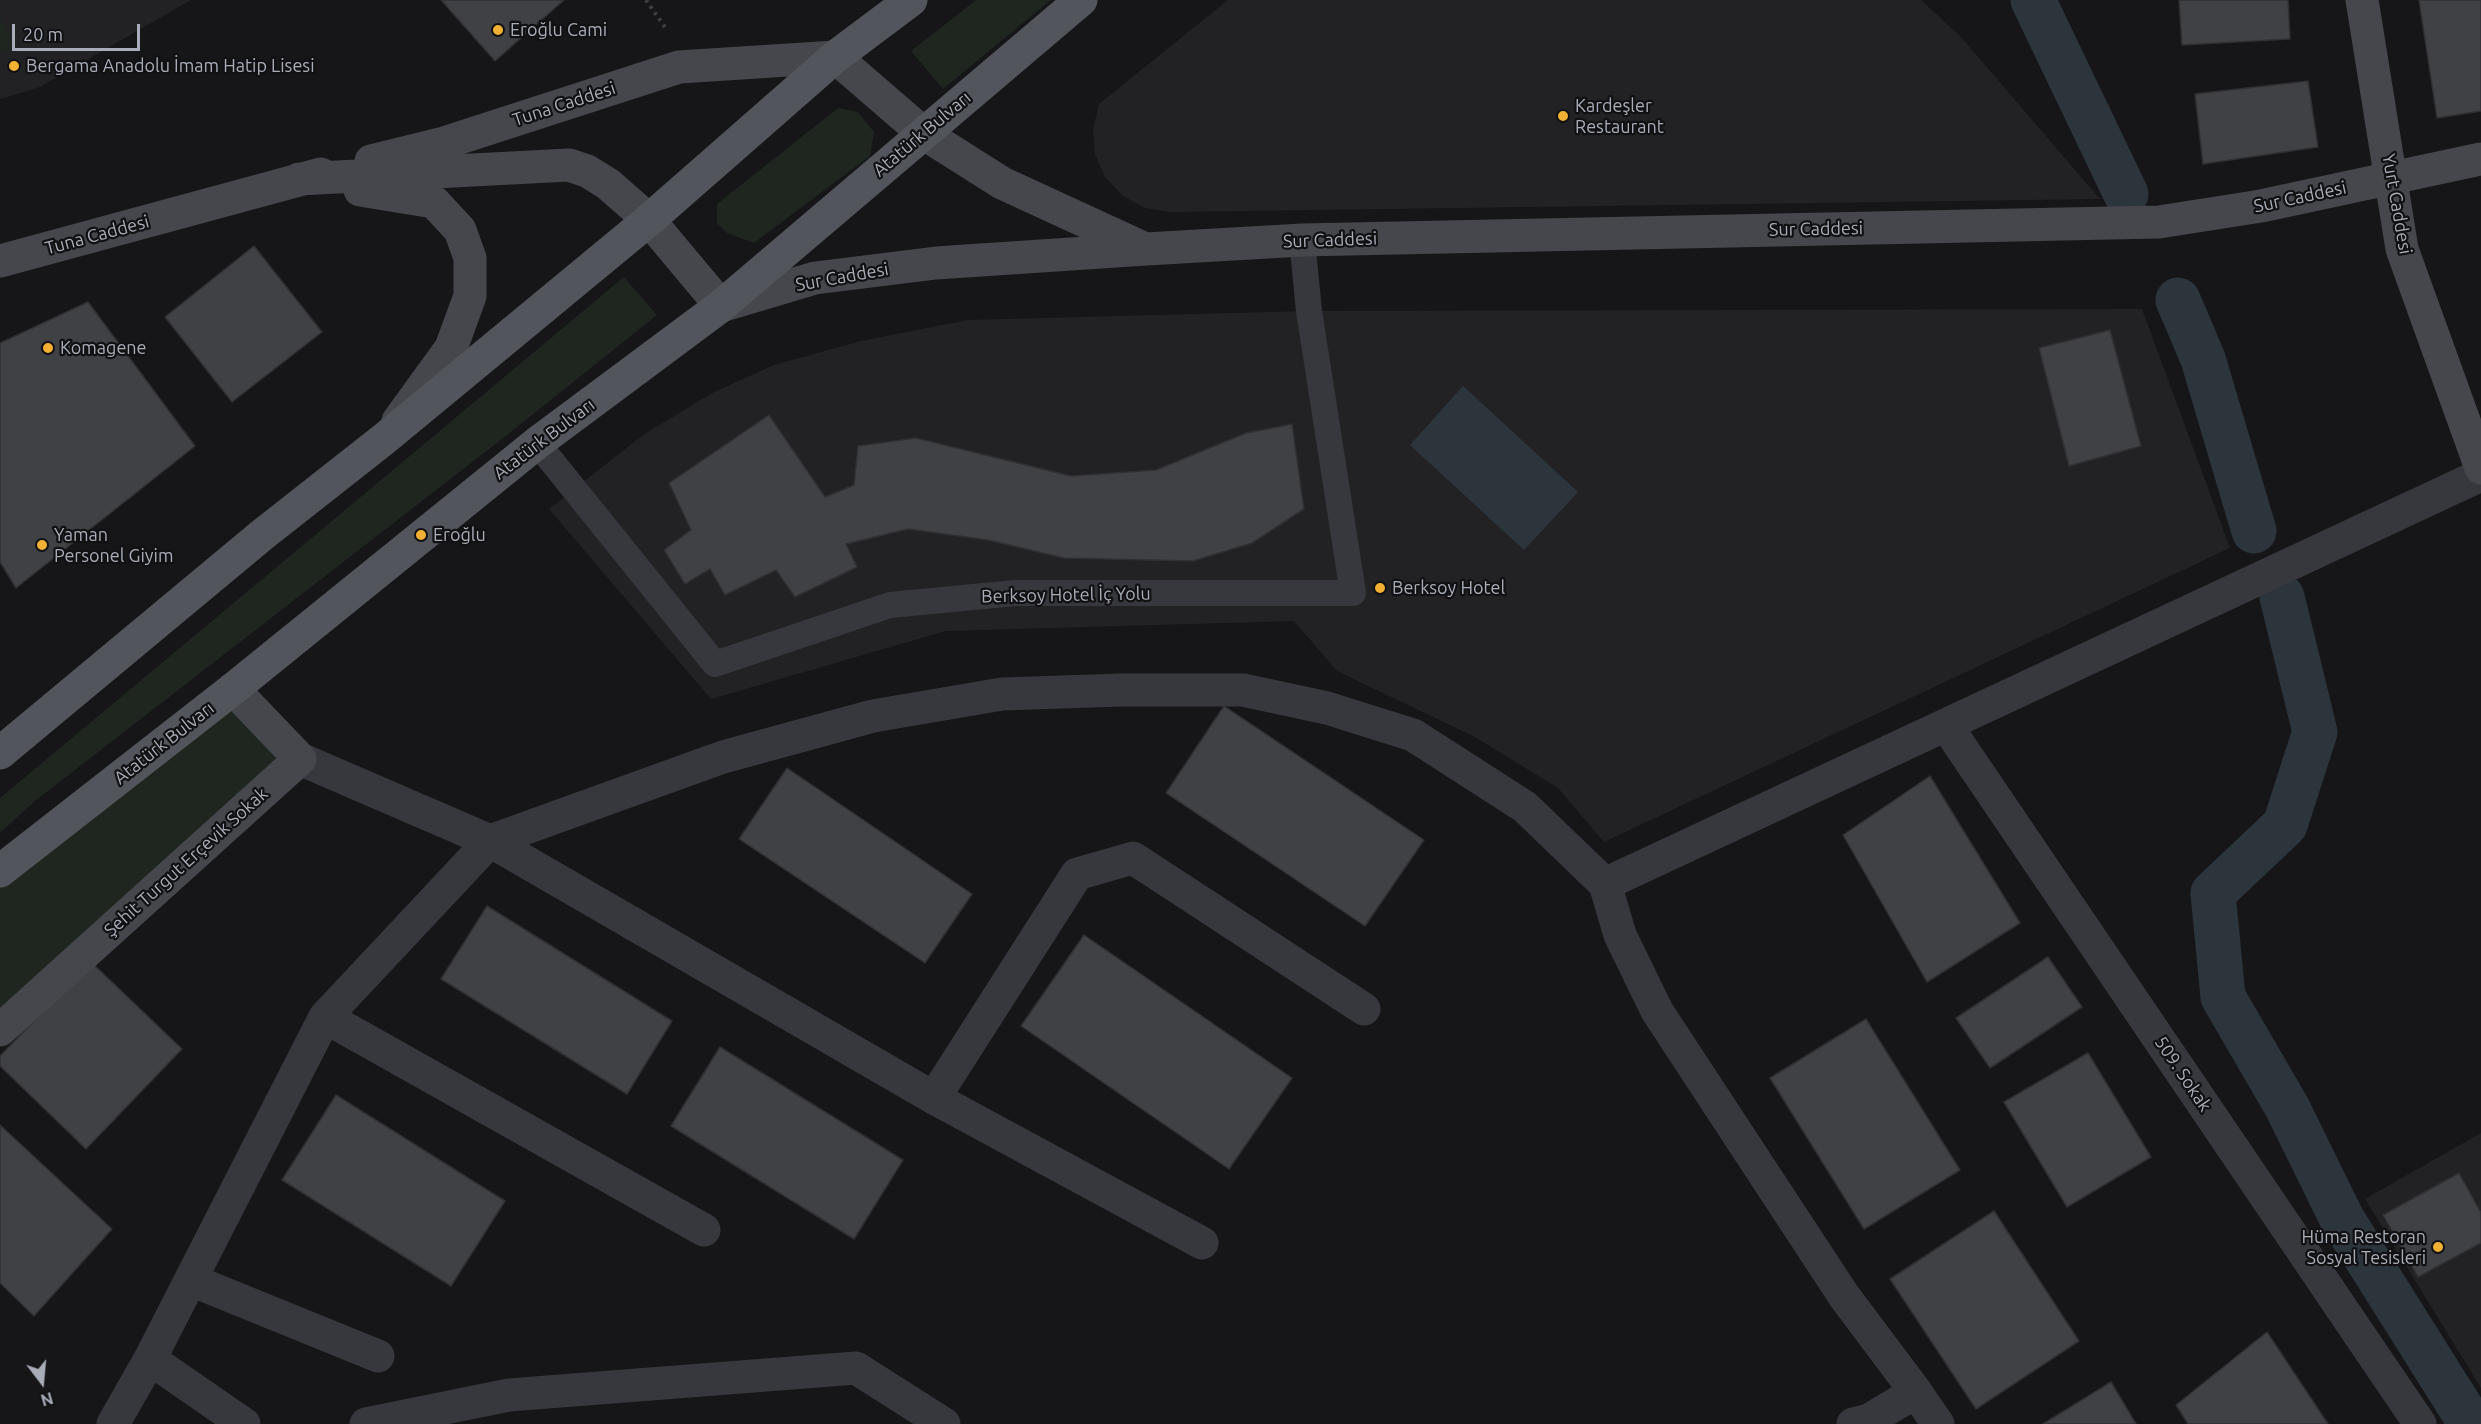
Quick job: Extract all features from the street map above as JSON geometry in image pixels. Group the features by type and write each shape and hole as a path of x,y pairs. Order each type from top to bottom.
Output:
{"main road":[{"path":"0,753 262,535 384,439 649,220 835,57 911,0"},
{"name":"Atatürk Bulvarı","path":"0,871 232,689 537,443 721,306 922,133 1082,0"},
{"name":"Yurt Caddesi","path":"2362,0 2402,249 2481,468"},
{"name":"Sur Caddesi","path":"835,57 922,133 1002,183 1146,249"},
{"name":"Tuna Caddesi","path":"0,261 299,179 444,143 680,67 835,57"},
{"name":"Sur Caddesi","path":"721,306 815,278 936,263 1146,249 1302,240 2159,222 2261,206 2481,159"},
{"name":"Tuna Caddesi","path":"299,179 569,165 586,171 608,184 649,220 721,306"},
{"path":"299,179 434,202 460,230 470,258 470,296 451,348 384,439"},
{"path":"232,689 300,759"},
{"name":"Şehit Turgut Erçevik Sokak","path":"0,1030 300,759"}],"street":[{"path":"1605,884 2481,475"},
{"path":"113,1424 150,1359 326,1017 490,841 723,757 873,716 1002,694 1120,690 1243,690 1327,708 1413,735 1525,807 1605,884 1620,935 1657,1011 1844,1296 1938,1424"},
{"name":"509. Sokak","path":"1946,725 2420,1424"},
{"path":"300,759 490,841 934,1098 1202,1244"},
{"path":"934,1098 1077,874 1133,858 1364,1009"},
{"path":"326,1017 704,1230"},
{"path":"190,1280 378,1356"},
{"path":"150,1359 244,1424"},
{"path":"366,1424 509,1395 856,1368 944,1424"},
{"path":"1853,1424 1869,1420 1916,1392"}],"lane":[{"name":"Berksoy Hotel İç Yolu","path":"537,443 715,664 890,606 1015,593 1353,593 1309,311 1302,240"}],"path":[{"path":"646,0 673,38"}],"shaded area":[{"path":"0,0 191,0 40,87 0,99"},
{"path":"976,0 1051,0 943,89 911,51"},
{"name":"Kardeşler Restaurant","path":"1228,0 1921,0 1961,37 2100,199 1170,212 1145,208 1123,196 1105,177 1095,154 1093,129 1099,104"},
{"path":"0,18 14,44 0,52"},
{"path":"838,108 858,112 874,132 870,156 754,243 727,233 717,223 717,204"},
{"path":"624,277 657,315 502,439 35,801 0,833 0,798"},
{"name":"Berksoy Hotel","path":"2142,309 2230,548 1604,842 1558,788 1475,737 1337,671 1294,621 946,631 711,699 549,509 643,435 714,392 774,365 861,341 968,320 1309,311"},
{"path":"1463,386 1578,492 1524,550 1410,445"},
{"path":"233,689 300,759 0,1030 0,871"},
{"name":"Hüma Restoran Sosyal Tesisleri","path":"2481,1133 2481,1388 2365,1199"}],"building":[{"name":"Eroğlu Cami","path":"441,0 564,0 495,61"},
{"path":"2179,0 2288,0 2290,39 2182,45"},
{"path":"2419,0 2481,0 2481,111 2437,118"},
{"path":"2308,81 2318,147 2203,164 2195,94"},
{"path":"254,246 322,332 232,402 165,317"},
{"path":"88,302 195,446 16,588 0,562 0,343"},
{"path":"2110,330 2141,446 2069,466 2039,348"},
{"path":"769,415 825,497 854,485 858,446 916,438 1071,476 1156,470 1246,433 1292,424 1304,509 1252,543 1193,561 1064,558 988,540 908,529 846,544 857,567 795,597 776,570 725,595 710,569 685,584 664,550 691,530 669,483"},
{"path":"1224,706 1424,840 1365,926 1166,793"},
{"path":"787,768 972,894 925,963 739,839"},
{"path":"1930,776 2020,923 1927,982 1843,835"},
{"path":"487,906 672,1021 627,1094 441,979"},
{"path":"1084,935 1292,1078 1229,1169 1021,1026"},
{"path":"2048,957 2082,1007 1990,1068 1956,1018"},
{"path":"91,962 182,1049 86,1149 0,1066 0,1056"},
{"path":"1866,1019 1960,1170 1864,1229 1770,1078"},
{"path":"720,1047 903,1160 854,1239 671,1126"},
{"path":"2088,1053 2151,1157 2067,1207 2004,1102"},
{"path":"336,1095 505,1201 451,1286 282,1180"},
{"path":"0,1125 112,1229 34,1316 0,1283"},
{"path":"2459,1173 2481,1213 2481,1243 2418,1277 2383,1215"},
{"path":"1994,1211 2079,1341 1976,1409 1890,1279"},
{"path":"2267,1332 2328,1424 2188,1424 2176,1405"},
{"path":"2111,1382 2136,1424 2043,1424"}],"waterway":[{"path":"2033,0 2126,194"},
{"path":"2178,300 2203,359 2254,531"},
{"path":"2282,597 2315,732 2285,825 2213,893 2223,997 2287,1107 2342,1219 2471,1424"}],"place":[{"name":"Eroğlu Cami","path":"498,30"},
{"name":"Bergama Anadolu İmam Hatip Lisesi","path":"14,66"},
{"name":"Kardeşler Restaurant","path":"1563,116"},
{"name":"Komagene","path":"48,348"},
{"name":"Eroğlu","path":"421,535"},
{"name":"Yaman Personel Giyim","path":"42,545"},
{"name":"Berksoy Hotel","path":"1380,588"},
{"name":"Hüma Restoran Sosyal Tesisleri","path":"2438,1247"}]}
